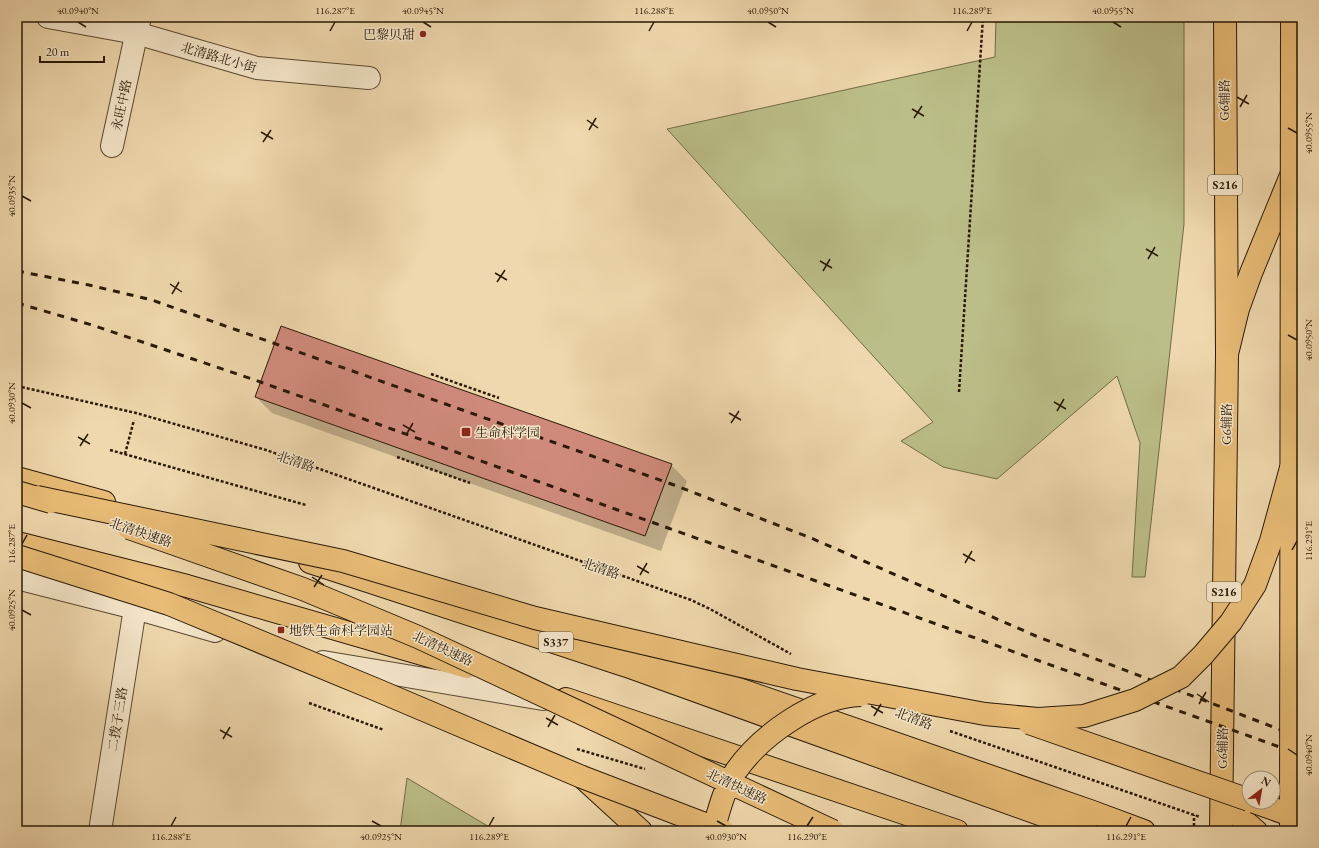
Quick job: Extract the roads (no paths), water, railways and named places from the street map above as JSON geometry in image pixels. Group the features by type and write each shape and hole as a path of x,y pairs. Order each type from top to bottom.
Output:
{"main road":[{"name":"G6辅路","path":"1221,828 1226,354 1225,17"},
{"path":"1291,831 1292,17"},
{"path":"1226,354 1238,310 1251,272 1302,150"},
{"path":"535,618 797,679 985,714 1038,719 1084,716 1135,700 1181,677 1203,655 1231,622 1254,585 1271,541 1291,468"},
{"name":"S337","path":"17,478 258,546 554,642 1087,831"},
{"path":"27,494 343,561 535,618 1090,810 1144,831"},
{"name":"北清快速路","path":"27,494 303,589 418,637 833,831"},
{"path":"17,543 285,613 477,670 634,720 957,831"},
{"path":"17,556 176,607 378,690 582,777 723,831"},
{"path":"713,831 723,795 736,771 756,747 778,727 819,705 853,695 916,694 963,702 1032,724 1241,797"},
{"path":"582,777 642,831"},
{"path":"1222,784 1224,795 1230,806 1242,820 1256,831"},
{"path":"1277,810 1302,819"}],"street":[{"name":"北清路北小街","path":"48,17 138,25 257,68 369,78"},
{"name":"永旺中路","path":"112,146 138,25"},
{"path":"17,578 135,608 337,666 558,701 634,720"},
{"name":"二拨子三路","path":"100,831 135,608"}],"railway":[{"path":"17,271 89,285 152,300 674,485 811,538 1036,636 1302,738"},
{"path":"17,303 92,325 252,379 1302,755"}],"place":[{"name":"巴黎贝甜","path":"423,34"},
{"name":"生命科学园","path":"466,432"},
{"name":"地铁生命科学园站","path":"281,630"}]}
